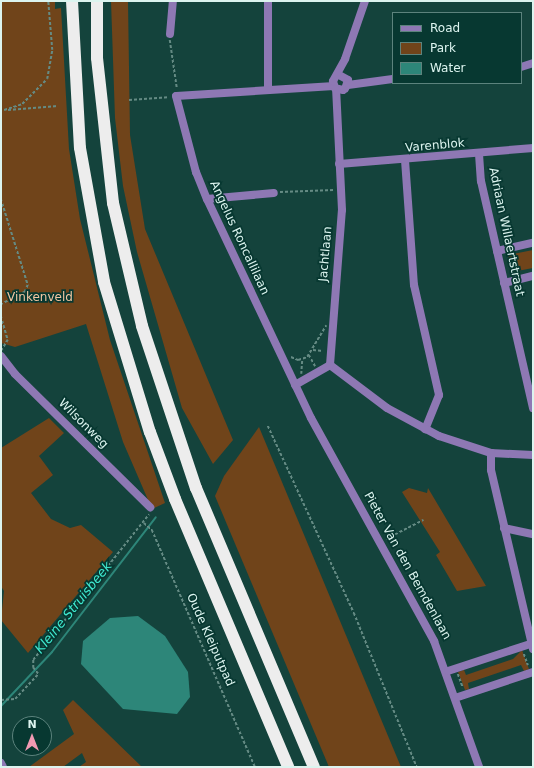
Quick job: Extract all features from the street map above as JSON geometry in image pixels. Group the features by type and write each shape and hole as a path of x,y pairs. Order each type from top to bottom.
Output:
{"highway":[{"path":"72,1 80,148 104,282 150,432 175,499 288,767"},
{"path":"97,1 101,112 114,203 142,326 196,488 314,767"}],"street":[{"path":"170,34 173,1"},
{"path":"268,1 268,90"},
{"name":"Jachtlaan","path":"330,365 341,190 335,106 345,59 365,1"},
{"path":"522,68 533,63"},
{"path":"176,96 268,90 392,79"},
{"name":"Angelus Roncallilaan","path":"176,96 196,172 207,199 298,384"},
{"name":"Varenblok","path":"339,164 479,154 533,148"},
{"name":"Adriaan Willaertstraat","path":"479,154 497,251 533,408"},
{"path":"405,160 414,285 440,395 425,429"},
{"path":"207,199 274,193"},
{"path":"497,251 533,243"},
{"path":"504,283 533,276"},
{"name":"Wilsonweg","path":"1,356 15,374 150,507"},
{"path":"298,384 319,373 330,365 387,408 425,429 491,453 533,455"},
{"name":"Pieter Van den Bemdenlaan","path":"298,384 448,672 478,767"},
{"path":"448,672 522,646 532,645 491,470 491,453"},
{"path":"504,528 533,534"},
{"path":"455,698 532,672"},
{"path":"1,762 3,767"}],"path":[{"path":"4,110 22,104 47,79 52,50 48,1"},
{"path":"129,100 176,96 170,34"},
{"path":"1,110 58,106"},
{"path":"274,193 341,190"},
{"path":"1,199 28,285 25,292 1,305"},
{"path":"1,206 4,210"},
{"path":"1,316 8,340 1,351"},
{"path":"298,384 302,360 310,355 323,327 332,321"},
{"path":"313,350 330,351"},
{"path":"287,353 302,360"},
{"path":"310,355 319,373"},
{"path":"268,426 354,613 417,767"},
{"path":"1,700 12,700 37,672 33,668 37,655 144,523 150,507"},
{"path":"381,542 423,520"},
{"name":"Oude Kleiputpad","path":"144,523 152,530 255,767"},
{"path":"522,646 532,672"},
{"path":"456,669 465,695"}],"green space":[{"name":"Vinkenveld","path":"1,1 55,1 55,9 61,8 69,149 80,219 110,340 165,503 152,509 123,442 86,324 15,347 1,343"},
{"path":"111,1 128,1 130,135 145,229 233,440 213,464 182,408 137,252 123,186 115,118"},
{"path":"533,250 533,268 512,272 508,255"},
{"path":"49,418 64,433 39,456 53,475 31,493 51,519 70,528 81,525 113,552 28,653 1,620 4,591 1,586 1,448"},
{"path":"259,427 401,767 329,767 215,496 224,476"},
{"path":"409,488 427,493 428,488 486,586 457,591 436,555 440,552 402,492"},
{"path":"522,650 529,669 524,671 521,665 468,683 469,689 465,690 458,672 464,670 466,675 513,659"},
{"path":"73,700 142,767 79,767 86,762 82,753 63,767 29,767 44,756 52,756 52,750 74,734 63,710"}],"water":[{"path":"138,616 165,636 188,672 190,697 177,714 123,709 81,664 83,641 110,618"}],"waterway":[{"name":"Kleine Struisbeek","path":"1,706 52,652 156,517"}]}
